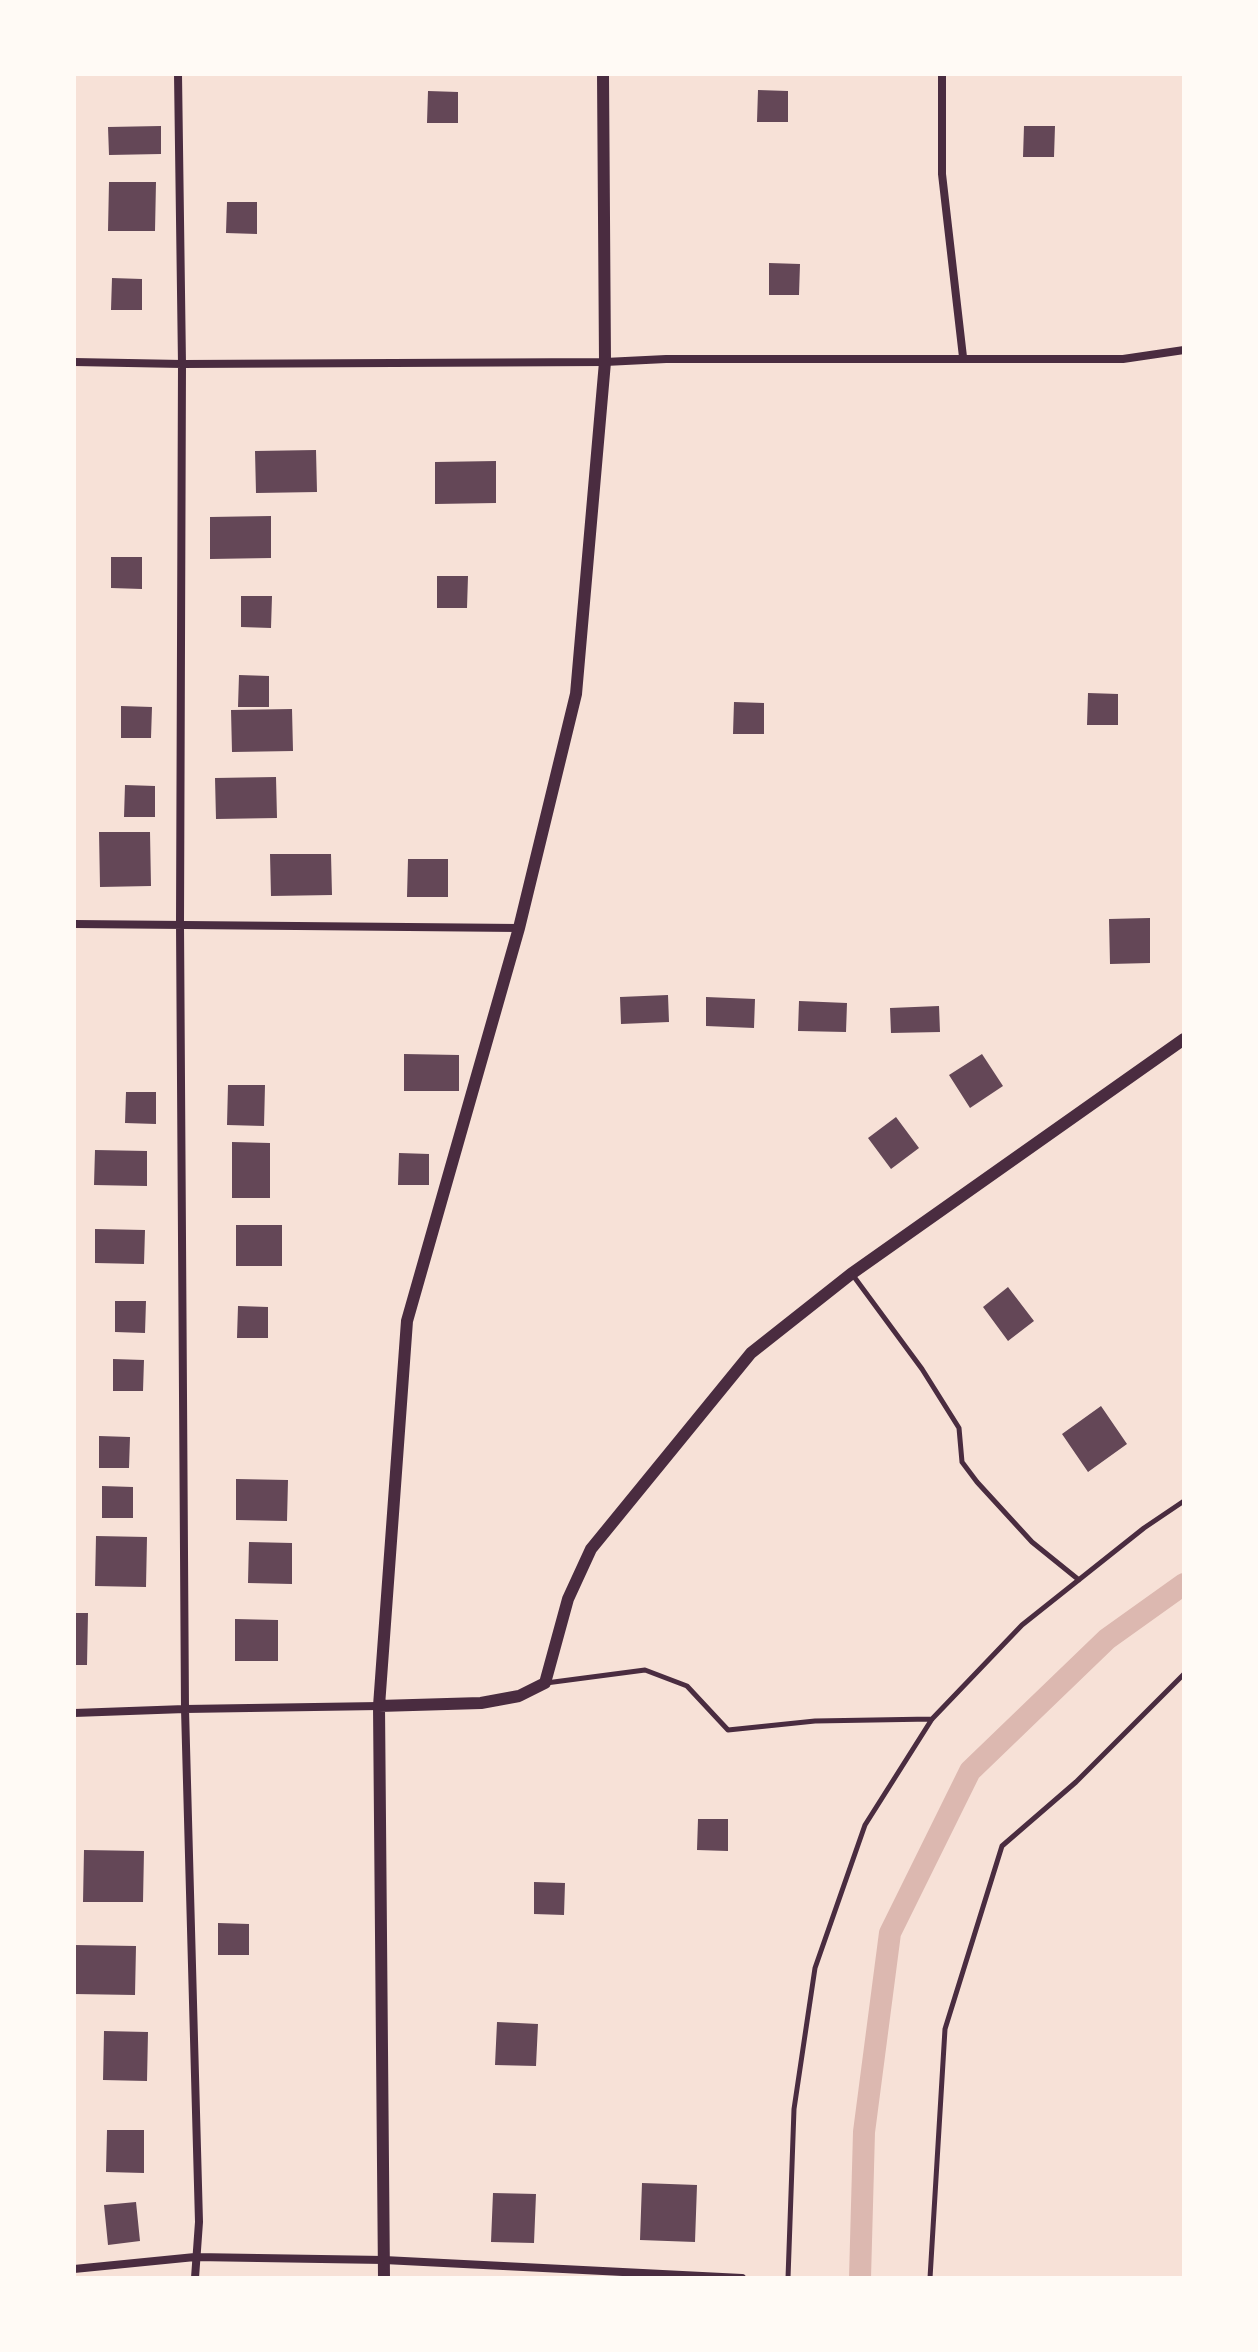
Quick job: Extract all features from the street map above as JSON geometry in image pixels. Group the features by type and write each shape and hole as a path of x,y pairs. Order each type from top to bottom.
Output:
{"street":[{"path":"178,74 182,364 180,924 185,1709 199,2222 195,2278"},
{"path":"384,2278 379,1706 407,1321 519,928 576,694 605,362 603,74"},
{"path":"942,74 942,174 963,357"},
{"path":"74,362 605,362 963,357 1123,359 1184,350"},
{"path":"74,924 519,928"},
{"path":"74,1713 481,1703 519,1696 545,1683 568,1599 591,1549 751,1353 851,1274 1184,1039"},
{"path":"74,2269 195,2257 384,2260 742,2278"}],"lane":[{"path":"851,1274 922,1369 959,1428 962,1462 1032,1542 1079,1580"},
{"path":"788,2278 794,2109 815,1968 865,1825 932,1719 1022,1625 1144,1528 1184,1501"},
{"path":"545,1683 645,1670 687,1686 728,1730 815,1721 932,1719"},
{"path":"930,2278 945,2029 1002,1846 1076,1782 1184,1674"}],"building":[{"path":"758,90 788,91 788,122 757,122"},
{"path":"428,91 458,92 458,123 427,123"},
{"path":"161,126 161,154 109,155 108,127"},
{"path":"1024,126 1055,126 1054,157 1023,157"},
{"path":"109,182 156,182 155,231 108,231"},
{"path":"227,202 257,202 257,234 226,233"},
{"path":"769,263 800,264 799,295 769,295"},
{"path":"112,278 142,279 142,310 111,310"},
{"path":"316,450 317,492 256,493 255,451"},
{"path":"496,461 496,503 435,504 435,462"},
{"path":"271,516 271,558 210,559 210,517"},
{"path":"111,557 142,557 142,589 111,588"},
{"path":"437,576 468,576 467,608 437,608"},
{"path":"241,596 272,596 271,628 241,627"},
{"path":"239,675 269,676 269,707 238,707"},
{"path":"1088,693 1118,694 1118,725 1087,725"},
{"path":"734,702 764,703 764,734 733,734"},
{"path":"121,706 152,707 151,738 121,738"},
{"path":"292,709 293,751 232,752 231,710"},
{"path":"276,777 277,818 216,819 215,778"},
{"path":"125,785 155,786 155,817 124,817"},
{"path":"99,832 150,832 151,886 100,887"},
{"path":"270,854 331,854 332,895 271,896"},
{"path":"408,859 448,859 448,897 407,897"},
{"path":"1150,918 1150,963 1110,964 1109,919"},
{"path":"668,995 669,1022 621,1024 620,997"},
{"path":"706,997 755,999 754,1028 706,1026"},
{"path":"799,1001 847,1003 846,1032 798,1031"},
{"path":"939,1006 940,1032 891,1033 890,1008"},
{"path":"404,1054 459,1055 459,1091 404,1091"},
{"path":"982,1054 1003,1086 970,1108 949,1075"},
{"path":"228,1085 265,1085 264,1126 227,1125"},
{"path":"126,1092 156,1092 156,1124 125,1123"},
{"path":"896,1117 919,1148 891,1169 868,1138"},
{"path":"232,1142 270,1143 270,1198 232,1198"},
{"path":"95,1150 147,1151 147,1186 94,1185"},
{"path":"399,1153 429,1154 429,1185 398,1185"},
{"path":"236,1225 282,1225 282,1266 236,1266"},
{"path":"95,1229 145,1230 144,1264 95,1263"},
{"path":"1008,1287 1034,1321 1008,1341 983,1307"},
{"path":"115,1301 146,1301 145,1333 115,1332"},
{"path":"238,1306 268,1307 268,1338 237,1338"},
{"path":"113,1359 144,1360 143,1391 113,1391"},
{"path":"1101,1406 1127,1444 1088,1472 1062,1434"},
{"path":"99,1436 130,1437 129,1468 99,1468"},
{"path":"236,1479 288,1480 287,1521 236,1520"},
{"path":"102,1486 133,1487 133,1518 102,1518"},
{"path":"96,1536 147,1537 146,1587 95,1586"},
{"path":"249,1542 292,1543 292,1584 248,1583"},
{"path":"74,1613 88,1613 87,1665 74,1665"},
{"path":"235,1619 278,1620 278,1661 235,1661"},
{"path":"698,1819 728,1819 728,1851 697,1850"},
{"path":"84,1850 144,1851 143,1902 83,1902"},
{"path":"534,1882 565,1883 564,1915 534,1914"},
{"path":"218,1923 249,1924 249,1955 218,1955"},
{"path":"74,1945 136,1946 135,1995 74,1994"},
{"path":"497,2022 538,2024 536,2066 495,2065"},
{"path":"104,2031 148,2032 147,2081 103,2080"},
{"path":"107,2130 144,2130 144,2173 106,2172"},
{"path":"642,2183 697,2185 695,2242 640,2240"},
{"path":"493,2193 536,2194 534,2243 491,2242"},
{"path":"136,2202 140,2241 108,2245 104,2205"}],"waterway":[{"path":"860,2278 864,2132 890,1933 970,1771 1107,1639 1184,1584"}]}
